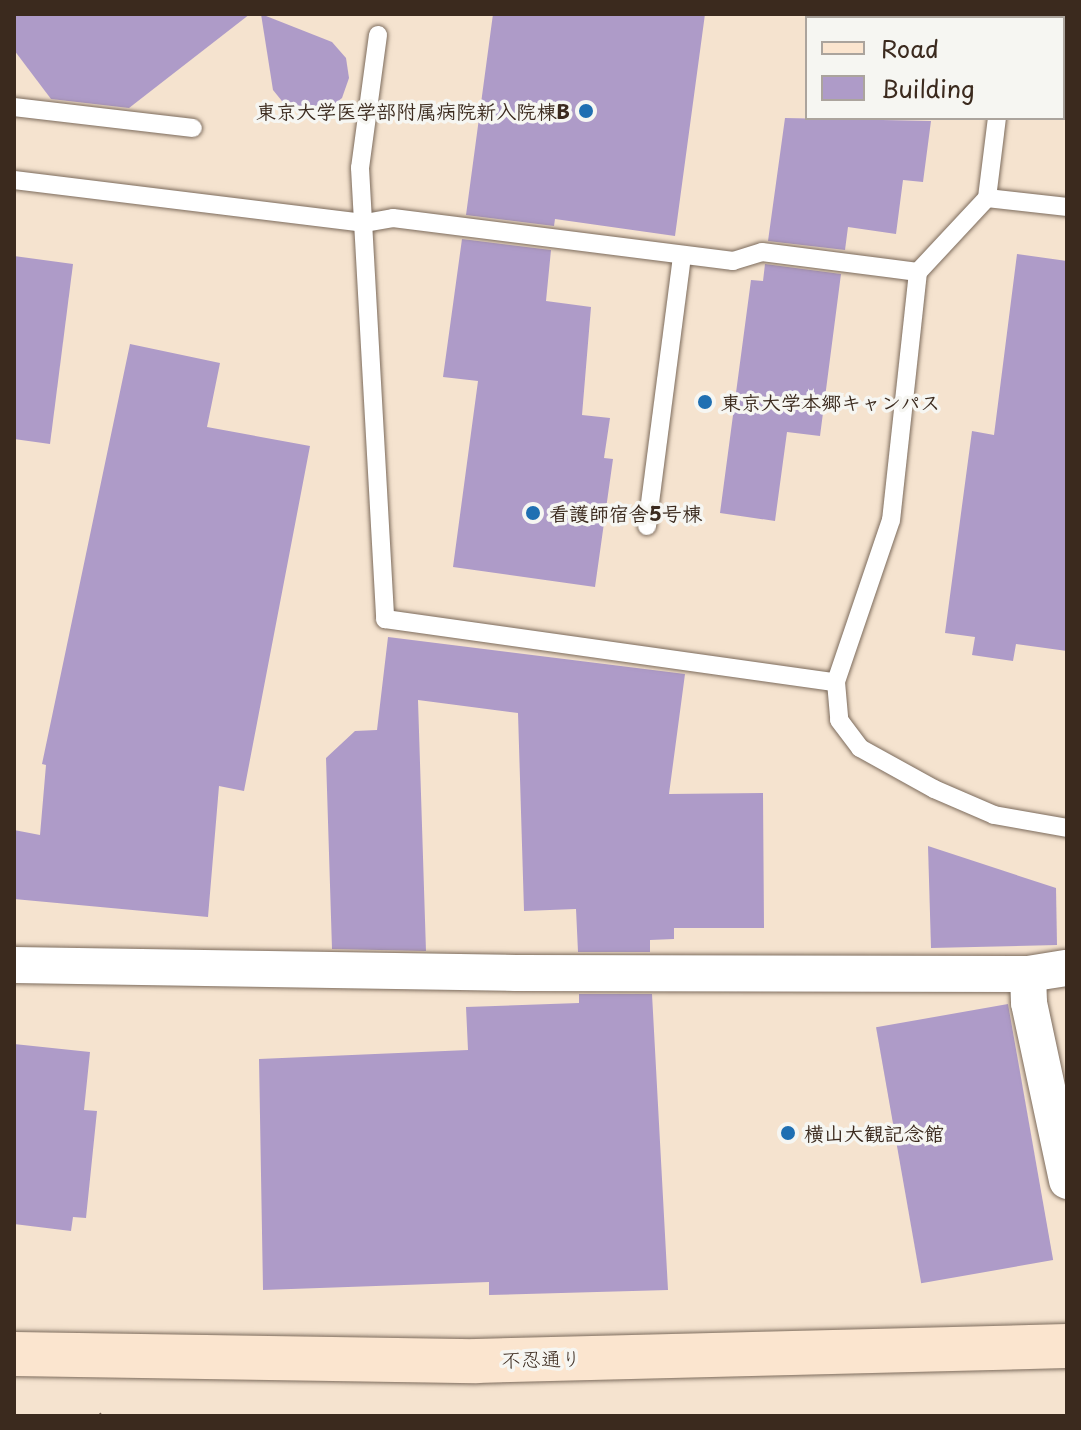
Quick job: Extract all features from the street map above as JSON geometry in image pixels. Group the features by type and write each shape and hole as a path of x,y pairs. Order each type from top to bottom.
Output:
{"main road":[{"name":"不忍通り","path":"14,1354 476,1361 1067,1346"}],"street":[{"path":"14,965 1028,974 1067,968"},
{"path":"1028,974 1029,1003 1067,1181"}],"lane":[{"path":"378,35 360,168 385,619 836,682"},
{"path":"14,107 193,128"},
{"path":"997,120 987,198 918,272 891,520 836,682 839,720 860,748 994,815 1067,828"},
{"path":"14,180 365,223 393,218 733,261 762,252 918,272"},
{"path":"987,198 1067,207"},
{"path":"647,526 682,255"}],"building":[{"path":"14,14 250,14 129,108 51,99 14,50"},
{"path":"261,14 332,42 346,58 349,78 342,98 326,111 305,114 286,106 273,90"},
{"name":"東京大学医学部附属病院新入院棟B","path":"493,14 705,14 675,236 555,219 554,226 466,215"},
{"path":"785,118 931,121 923,182 903,180 896,234 848,227 845,250 768,241"},
{"path":"462,239 551,250 546,301 591,307 582,415 610,418 604,458 613,459 595,587 453,567 478,381 443,377"},
{"path":"1017,254 1067,261 1067,651 1016,644 1013,661 972,655 975,637 945,633 972,431 994,435"},
{"path":"14,256 73,264 50,444 14,439"},
{"path":"765,264 841,274 820,436 787,432 775,521 720,513 751,280 763,281"},
{"path":"130,344 220,363 207,427 310,446 244,791 219,786 208,917 14,899 14,830 40,835 46,765 42,764"},
{"path":"388,637 685,674 669,794 763,793 764,928 674,928 674,939 650,940 650,952 578,952 576,909 524,911 518,713 418,700 426,951 332,949 326,758 355,731 377,730"},
{"path":"928,846 1056,888 1057,945 931,948"},
{"path":"579,994 652,994 668,1290 489,1295 489,1282 263,1290 259,1059 468,1050 466,1007 579,1003"},
{"path":"1008,1004 1053,1260 921,1283 876,1027"},
{"path":"14,1044 90,1052 84,1110 97,1111 86,1218 73,1217 71,1231 14,1224"}],"place":[{"name":"東京大学医学部附属病院新入院棟B","path":"586,111"},
{"name":"東京大学本郷キャンパス","path":"705,402"},
{"name":"看護師宿舎5号棟","path":"533,513"},
{"name":"横山大観記念館","path":"788,1133"}]}
